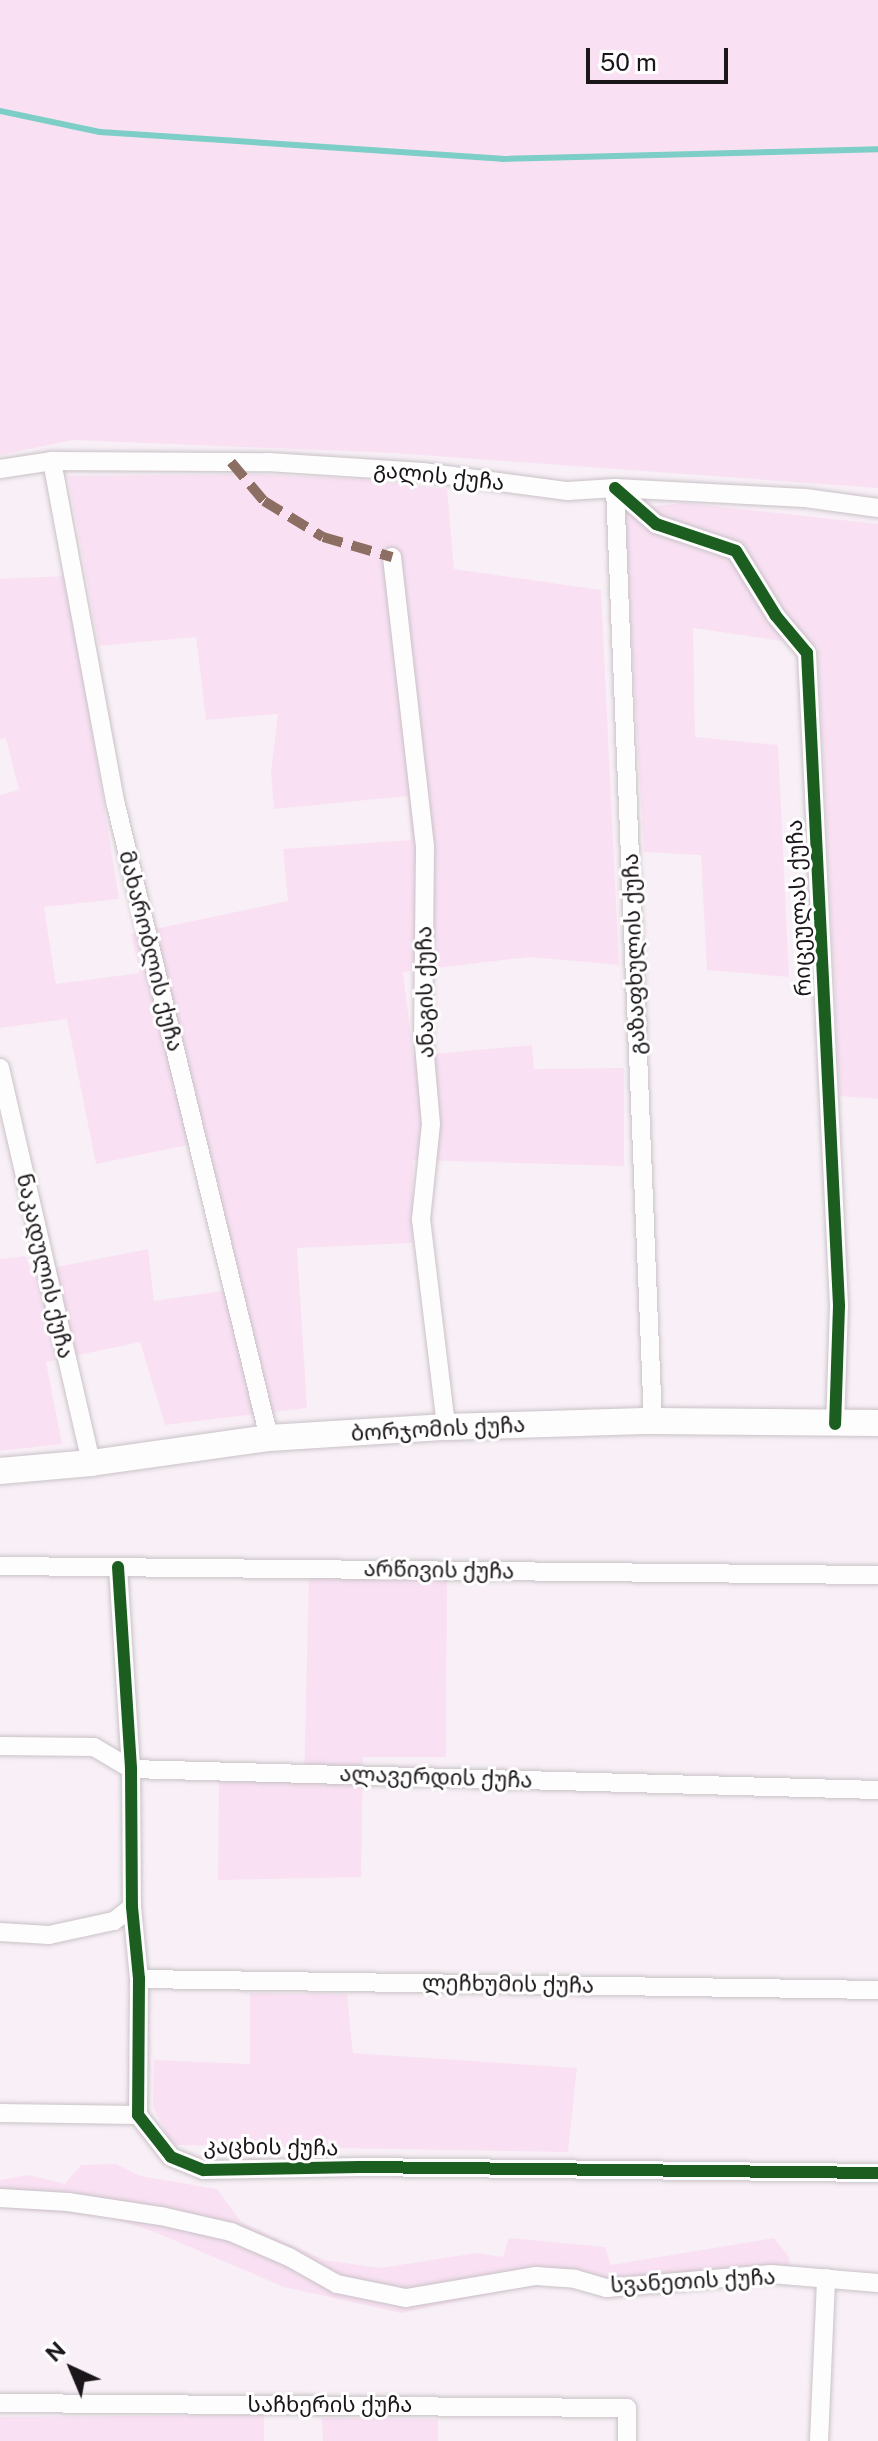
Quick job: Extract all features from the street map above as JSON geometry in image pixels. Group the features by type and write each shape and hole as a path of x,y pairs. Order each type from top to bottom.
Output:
{"street":[{"name":"გალის ქუჩა","path":"0,469 52,461 268,462 423,472 568,491 615,488 805,498 878,508"},
{"name":"მახარობლის ქუჩა","path":"52,461 116,805 269,1438"},
{"name":"გაზაფხულის ქუჩა","path":"615,488 653,1421"},
{"name":"რიცეულას ქუჩა","path":"615,488 656,524 736,551 776,616 807,653 839,1306 835,1424"},
{"name":"ანაგის ქუჩა","path":"392,557 425,848 423,1033 431,1124 421,1219 446,1427"},
{"name":"ნაკადულის ქუჩა","path":"0,1068 91,1463"},
{"name":"ბორჯომის ქუჩა","path":"0,1471 91,1463 269,1438 446,1427 653,1421 878,1423"},
{"name":"არწივის ქუჩა","path":"0,1566 878,1575"},
{"path":"0,2113 138,2115 139,1979 132,1907 131,1769 118,1567"},
{"name":"ალავერდის ქუჩა","path":"0,1746 94,1747 131,1769 878,1790"},
{"path":"0,1932 49,1935 114,1921 132,1907"},
{"name":"ლეჩხუმის ქუჩა","path":"139,1979 878,1990"},
{"name":"კაცხის ქუჩა","path":"138,2115 171,2157 204,2170 359,2167 878,2173"},
{"name":"სვანეთის ქუჩა","path":"0,2198 68,2202 161,2216 231,2232 289,2257 337,2284 406,2298 536,2276 575,2279 607,2288 771,2274 878,2283"},
{"path":"819,2441 826,2278"},
{"name":"საჩხერის ქუჩა","path":"0,2403 627,2408 627,2441"}],"shaded area":[{"path":"0,0 878,0 878,488 393,453 73,440 0,455"},
{"path":"252,474 356,479 447,489 454,569 601,590 619,965 530,957 403,972 413,1056 532,1045 534,1069 624,1068 624,1166 413,1160 412,1243 297,1248 307,1408 165,1425 140,1342 46,1362 62,1444 0,1451 0,1259 26,1256 31,1272 148,1249 154,1301 242,1288 207,1141 96,1164 67,1019 0,1028 0,795 19,790 6,738 0,739 0,579 67,576 119,899 44,907 56,984 140,973 131,934 288,901 283,849 411,840 408,796 274,809 271,772 278,714 206,720 196,637 99,646 68,476"},
{"path":"686,503 878,524 878,1099 840,1096 818,646 693,628 695,737 778,745 789,977 707,970 701,855 644,852 624,509"},
{"path":"309,1574 447,1576 446,1757 363,1757 361,1877 218,1880 219,1778 304,1783"},
{"path":"250,1993 347,1994 353,2053 577,2068 568,2152 171,2145 153,2106 154,2060 250,2064"},
{"path":"116,2164 140,2176 217,2189 241,2222 324,2260 380,2268 476,2253 503,2257 509,2238 605,2247 611,2265 774,2238 789,2257 790,2266 747,2266 515,2289 401,2313 284,2287 157,2233 109,2217 0,2208 0,2180 29,2175 65,2184 81,2165"},
{"path":"264,2415 264,2441 0,2441 0,2417"},
{"path":"322,2418 438,2419 438,2441 323,2441"}],"waterway":[{"path":"0,111 100,132 502,159 878,149"}],"marked path":[{"path":"231,462 264,501 323,537 392,557"}],"cycle path":[{"path":"615,488 656,524 736,551 776,616 807,653 839,1306 835,1424"},
{"path":"118,1567 131,1769 132,1907 139,1979 138,2115 171,2157 204,2170 359,2167 878,2173"}]}
